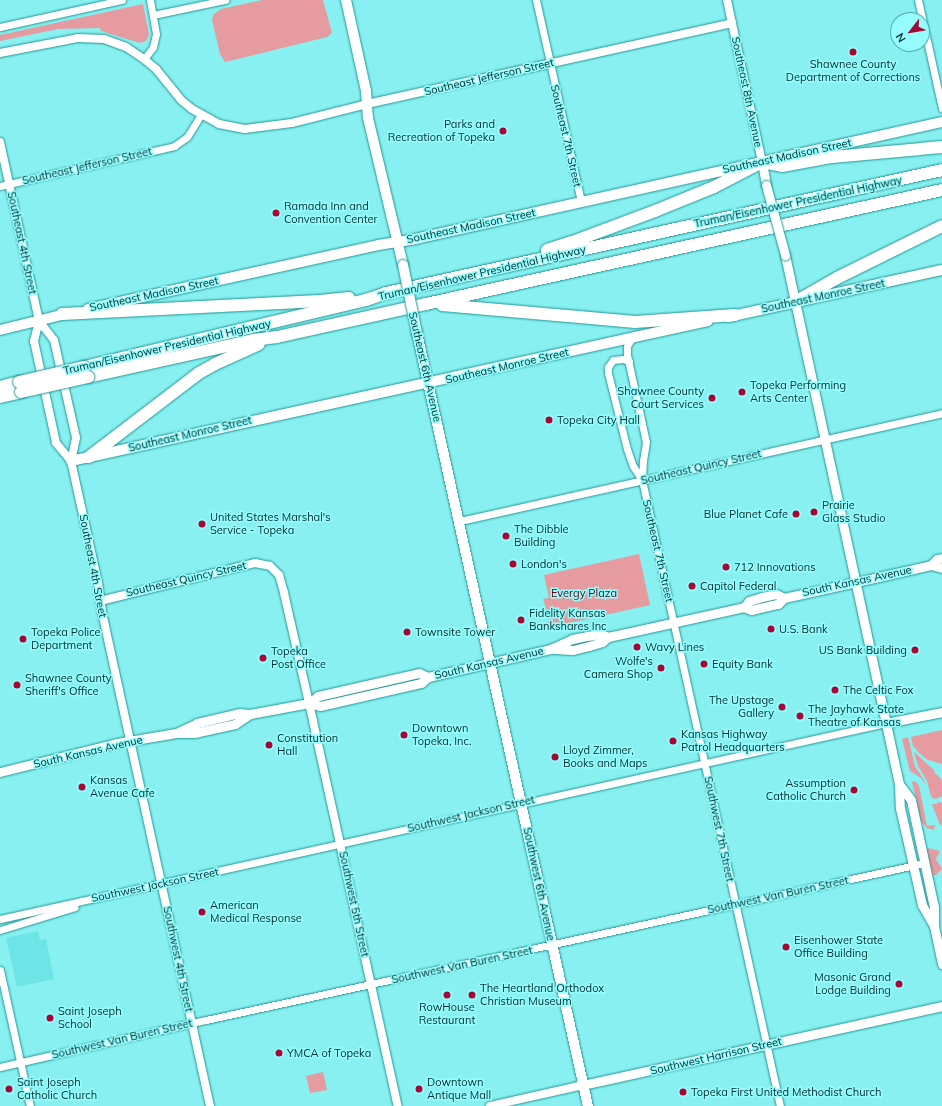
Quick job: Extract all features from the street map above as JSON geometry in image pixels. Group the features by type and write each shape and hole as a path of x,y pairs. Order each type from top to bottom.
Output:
{"highway":[{"path":"493,269 572,242 655,211 714,187 762,162 782,166 832,157 942,147"},
{"name":"Truman/Eisenhower Presidential Highway","path":"0,387 20,387 86,372 366,300 386,293 942,170"},
{"name":"Truman/Eisenhower Presidential Highway","path":"86,372 253,340 277,337 942,190"},
{"path":"795,302 837,278 942,226"},
{"path":"62,314 320,301 386,293"},
{"path":"426,304 635,322 736,315"},
{"path":"90,457 199,373 215,364 277,337"},
{"name":"Truman/Eisenhower Presidential Highway","path":"0,398 20,387"}],"main road":[{"name":"Southeast 6th Avenue","path":"346,0 367,104 368,118 398,242 490,663"},
{"name":"Southeast Madison Street","path":"0,330 62,314 398,242 415,240 942,122"},
{"name":"Southeast 8th Avenue","path":"762,162 766,185 786,255 856,582 898,784 900,808 922,905 934,926"},
{"name":"Southeast Monroe Street","path":"71,460 942,270"},
{"name":"South Kansas Avenue","path":"931,565 937,559 942,558"},
{"name":"South Kansas Avenue","path":"0,772 117,743 131,742 176,733 194,733 235,724 250,714 309,703 318,696 419,673 428,677 550,649 572,639 586,636 601,634 608,637 744,607 749,601 762,597 776,594 784,598 931,565 942,568"},
{"name":"Southwest 6th Avenue","path":"490,663 588,1106"},
{"name":"Southwest Jackson Street","path":"886,723 942,712"},
{"path":"898,784 911,800 934,907 934,926 942,964"},
{"name":"Southwest Harrison Street","path":"583,1085 942,1006"}],"street":[{"path":"0,27 122,0"},
{"path":"144,59 156,40 150,0"},
{"path":"153,16 224,0"},
{"name":"Southeast 7th Street","path":"536,0 549,64 581,202"},
{"name":"Southeast 8th Avenue","path":"727,0 762,162"},
{"path":"918,0 942,108"},
{"name":"Southeast Jefferson Street","path":"0,53 78,38 104,39 114,42 126,47 156,69 181,100 201,116 219,124 245,129 292,123 367,104 732,23"},
{"name":"Southeast Jefferson Street","path":"0,186 174,146 187,137 201,116"},
{"name":"Southeast 4th Street","path":"0,142 40,320 54,340 76,438 71,460 131,742"},
{"name":"Southeast 4th Street","path":"40,320 34,341 56,443 71,460"},
{"name":"Southeast 7th Street","path":"632,338 628,346 629,361 646,442 642,480 673,622"},
{"name":"Southeast 7th Street","path":"629,361 623,359 613,360 608,366 608,374 632,466 642,480"},
{"name":"Southeast Quincy Street","path":"460,521 942,413"},
{"name":"Southeast Quincy Street","path":"100,601 255,563 260,563 272,568"},
{"name":"Southwest 5th Street","path":"272,568 281,580 398,1106"},
{"name":"Southwest 7th Street","path":"673,622 780,1106"},
{"name":"Southwest Jackson Street","path":"0,919 886,723"},
{"name":"Southwest 4th Street","path":"131,742 210,1106"},
{"name":"Southwest Van Buren Street","path":"0,1067 924,863"},
{"path":"0,930 109,895"},
{"path":"0,970 30,1106"},
{"name":"Southwest Harrison Street","path":"490,1106 583,1085"}],"shaded area":[{"path":"38,931 40,940 46,939 54,979 17,987 6,938"}],"green space":[{"path":"262,0 323,0 332,33 327,37 225,62 220,54 212,20 214,14 221,9"},
{"path":"143,4 149,35 146,41 140,43 101,31 100,28 58,29 0,41 0,35"},
{"name":"Evergy Plaza","path":"639,554 650,605 547,628 544,625 550,620 543,599 549,598 544,575"},
{"path":"942,730 942,764 928,760 919,753 913,746 911,737"},
{"path":"908,737 915,766 926,785 921,778 910,771 902,739"},
{"path":"914,752 934,770 942,781 942,797 940,796 939,798 934,799 931,796 927,781 918,766"},
{"path":"915,781 919,786 927,826 935,825 934,830 927,828 921,821 912,782"},
{"path":"938,802 942,803 942,826 939,823 932,804 937,804"},
{"path":"928,848 940,851 936,859 942,869 936,875 932,875 926,849"},
{"path":"323,1072 327,1090 310,1093 306,1076"}],"place":[{"name":"Shawnee County Department of Corrections","path":"853,52"},
{"name":"Parks and Recreation of Topeka","path":"503,131"},
{"name":"Ramada Inn and Convention Center","path":"276,213"},
{"name":"Topeka Performing Arts Center","path":"742,392"},
{"name":"Shawnee County Court Services","path":"712,398"},
{"name":"Topeka City Hall","path":"549,420"},
{"name":"Prairie Glass Studio","path":"814,512"},
{"name":"Blue Planet Cafe","path":"796,514"},
{"name":"United States Marshal's Service - Topeka","path":"202,524"},
{"name":"The Dibble Building","path":"506,536"},
{"name":"London's","path":"513,564"},
{"name":"712 Innovations","path":"726,567"},
{"name":"Capitol Federal","path":"692,586"},
{"name":"Fidelity Kansas Bankshares Inc","path":"521,620"},
{"name":"U.S. Bank","path":"771,629"},
{"name":"Townsite Tower","path":"407,632"},
{"name":"Topeka Police Department","path":"23,639"},
{"name":"Wavy Lines","path":"637,647"},
{"name":"US Bank Building","path":"915,650"},
{"name":"Topeka Post Office","path":"263,658"},
{"name":"Equity Bank","path":"704,664"},
{"name":"Wolfe's Camera Shop","path":"661,668"},
{"name":"Shawnee County Sheriff's Office","path":"17,685"},
{"name":"The Celtic Fox","path":"835,690"},
{"name":"The Upstage Gallery","path":"782,707"},
{"name":"The Jayhawk State Theatre of Kansas","path":"800,716"},
{"name":"Downtown Topeka, Inc.","path":"404,735"},
{"name":"Kansas Highway Patrol Headquarters","path":"673,741"},
{"name":"Constitution Hall","path":"269,745"},
{"name":"Lloyd Zimmer, Books and Maps","path":"555,757"},
{"name":"Kansas Avenue Cafe","path":"82,787"},
{"name":"Assumption Catholic Church","path":"854,790"},
{"name":"American Medical Response","path":"202,912"},
{"name":"Eisenhower State Office Building","path":"786,947"},
{"name":"Masonic Grand Lodge Building","path":"899,984"},
{"name":"RowHouse Restaurant","path":"447,995"},
{"name":"The Heartland Orthodox Christian Museum","path":"472,995"},
{"name":"Saint Joseph School","path":"50,1018"},
{"name":"YMCA of Topeka","path":"279,1053"},
{"name":"Saint Joseph Catholic Church","path":"9,1089"},
{"name":"Downtown Antique Mall","path":"419,1089"},
{"name":"Topeka First United Methodist Church","path":"683,1092"}]}
